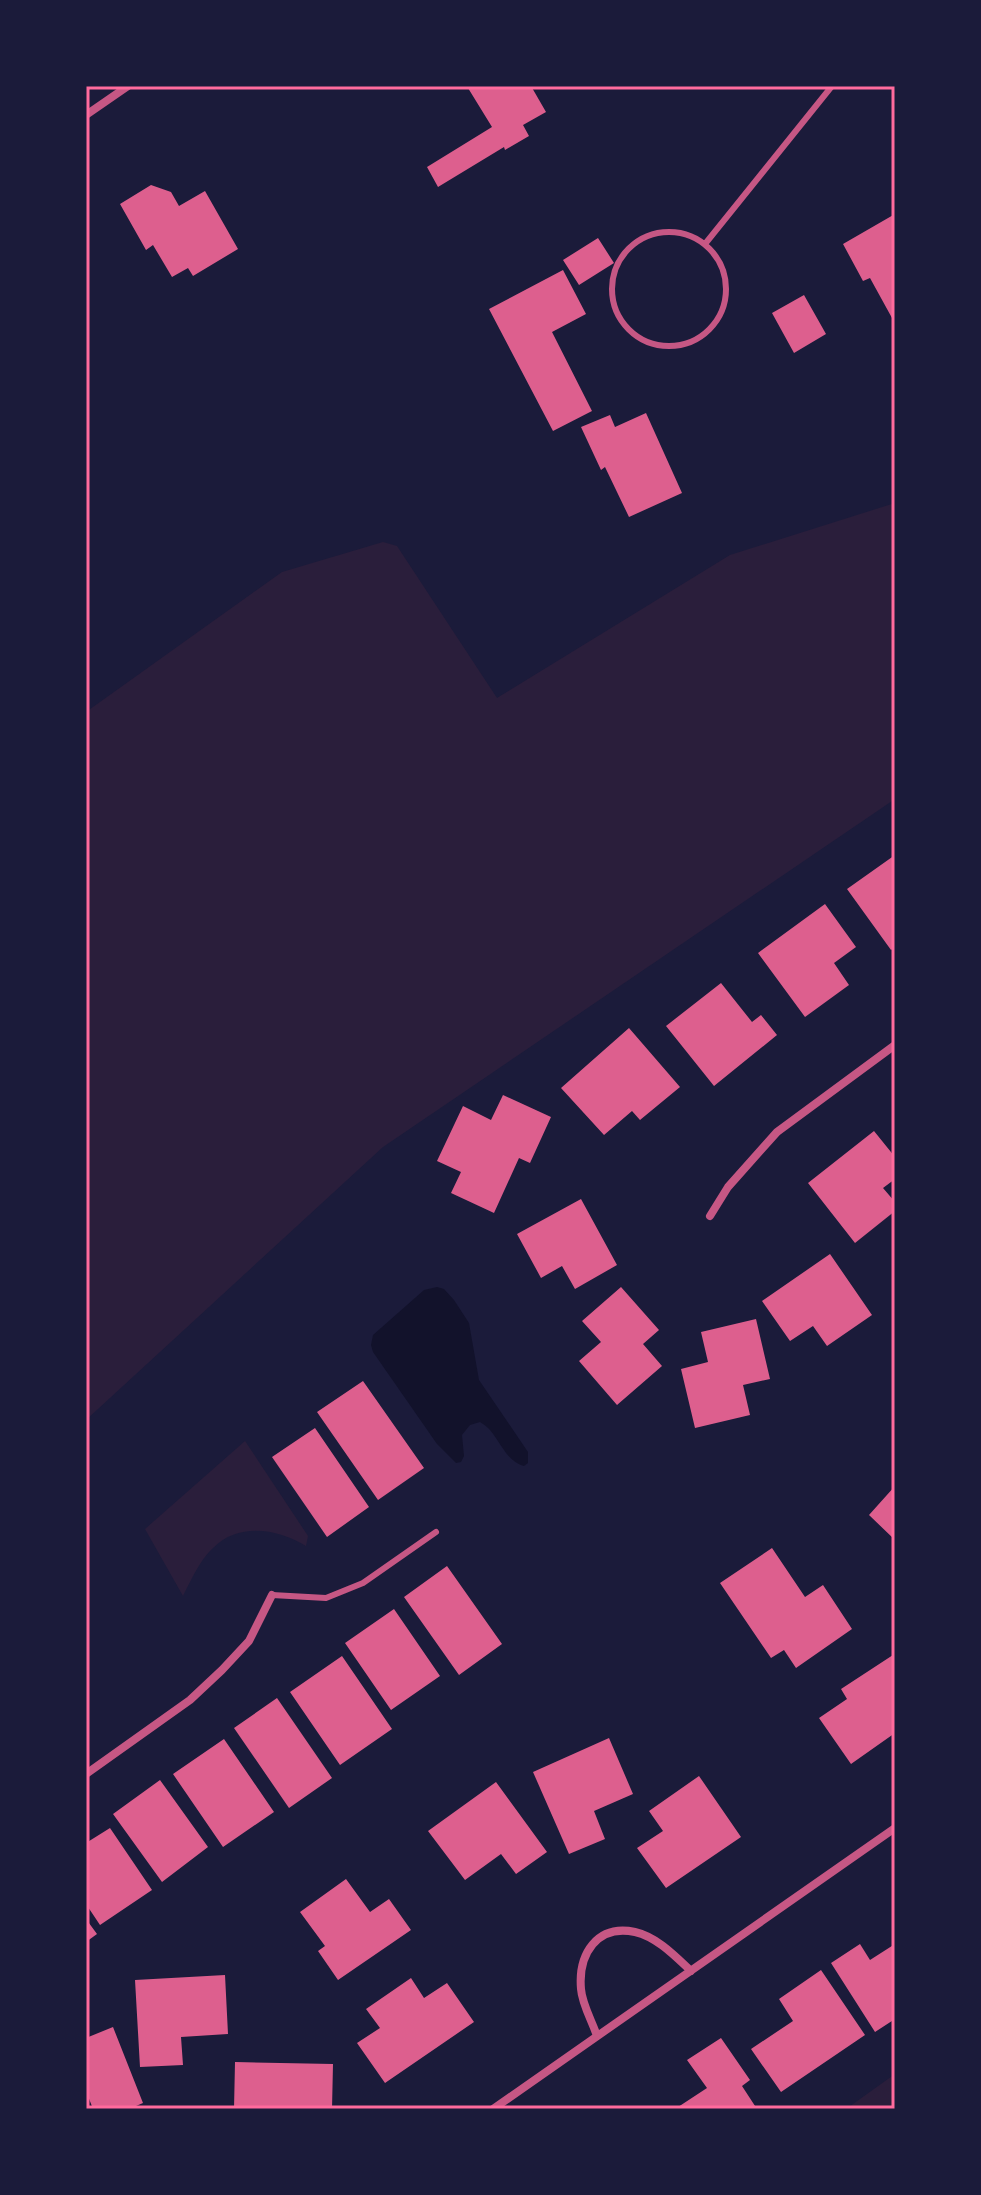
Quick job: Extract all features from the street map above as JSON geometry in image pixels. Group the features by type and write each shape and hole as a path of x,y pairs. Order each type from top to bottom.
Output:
{"street":[{"path":"86,115 128,86"},
{"path":"710,1216 728,1187 777,1132 895,1045"},
{"path":"86,1774 190,1700 222,1670 249,1641 272,1595"},
{"path":"493,2109 895,1828"},
{"path":"597,2036 581,1992 581,1968 589,1945 613,1931 636,1932 666,1947 691,1971"}],"lane":[{"path":"705,244 832,86"},
{"path":"662,232 685,234 705,244 719,262 726,283 724,305 714,325 696,339 675,346 653,344 633,333 618,316 611,295 614,272 624,253 641,238 662,232"},
{"path":"272,1595 326,1598 363,1583 436,1532"}],"shaded area":[{"path":"895,503 895,799 383,1147 86,1420 86,712 282,572 383,542 397,546 497,698 730,555"},
{"path":"444,1289 454,1300 469,1323 479,1380 528,1452 528,1463 524,1466 505,1452 492,1432 480,1422 470,1425 462,1435 464,1456 461,1462 456,1463 437,1444 373,1352 373,1335 424,1290"},
{"path":"245,1441 308,1536 306,1546 271,1532 235,1534 208,1553 183,1596 145,1529"},
{"path":"895,2074 895,2109 846,2109"}],"building":[{"path":"531,86 546,112 523,125 529,136 505,150 504,147 438,187 427,167 492,127 468,88"},
{"path":"151,185 171,192 179,206 205,191 238,249 193,276 188,268 172,277 153,245 146,250 120,204"},
{"path":"895,214 895,316 892,318 870,278 863,281 843,244"},
{"path":"598,238 614,263 579,285 563,260"},
{"path":"563,270 586,314 552,332 592,411 553,431 489,309"},
{"path":"804,295 826,334 794,353 772,313"},
{"path":"646,413 682,493 629,517 605,467 601,470 581,427 610,415 615,427"},
{"path":"895,855 895,947 891,950 847,889"},
{"path":"825,904 856,947 834,963 849,985 805,1017 758,953"},
{"path":"721,983 752,1022 761,1015 777,1035 714,1086 666,1026"},
{"path":"629,1028 680,1087 640,1120 632,1111 604,1135 561,1088"},
{"path":"503,1095 551,1117 530,1163 519,1158 494,1213 451,1193 461,1172 437,1161 463,1106 491,1120"},
{"path":"874,1131 895,1157 895,1179 883,1188 895,1202 895,1211 855,1243 808,1183"},
{"path":"581,1199 617,1265 575,1289 562,1266 541,1278 517,1234"},
{"path":"830,1254 872,1315 827,1346 813,1326 790,1341 762,1301"},
{"path":"621,1287 659,1330 643,1344 662,1366 617,1405 579,1361 601,1342 582,1321"},
{"path":"756,1319 770,1379 743,1385 750,1415 695,1428 681,1369 708,1362 701,1332"},
{"path":"363,1381 424,1468 378,1500 317,1412"},
{"path":"315,1428 369,1507 327,1537 272,1457"},
{"path":"895,1486 895,1540 869,1515"},
{"path":"772,1548 805,1597 823,1585 852,1629 796,1668 784,1650 771,1658 720,1583"},
{"path":"447,1566 502,1644 459,1675 404,1597"},
{"path":"394,1609 440,1676 391,1710 345,1643"},
{"path":"893,1655 895,1733 851,1764 819,1718 847,1699 841,1689"},
{"path":"342,1656 392,1729 340,1765 290,1692"},
{"path":"277,1698 332,1778 289,1808 234,1728"},
{"path":"609,1738 633,1794 594,1811 605,1839 569,1854 533,1772"},
{"path":"224,1739 274,1812 223,1847 173,1774"},
{"path":"699,1776 741,1837 666,1888 637,1848 663,1831 649,1811"},
{"path":"160,1780 208,1847 162,1882 113,1814"},
{"path":"496,1782 547,1852 516,1874 501,1854 465,1880 428,1831"},
{"path":"110,1828 152,1890 100,1925 86,1904 86,1843"},
{"path":"346,1879 370,1912 389,1899 411,1930 338,1980 318,1951 325,1946 300,1912"},
{"path":"86,1919 97,1934 86,1942"},
{"path":"860,1944 870,1960 895,1944 895,2019 875,2032 831,1963"},
{"path":"821,1970 865,2035 781,2092 751,2049 793,2021 779,1999"},
{"path":"225,1975 228,2034 181,2037 183,2065 140,2067 135,1980"},
{"path":"411,1978 424,1998 447,1983 474,2022 385,2083 357,2043 380,2028 366,2009"},
{"path":"113,2027 143,2103 129,2109 93,2109 86,2097 86,2038"},
{"path":"721,2038 750,2080 742,2086 757,2109 675,2109 707,2088 687,2060"},
{"path":"235,2062 333,2064 332,2109 234,2109"}]}
